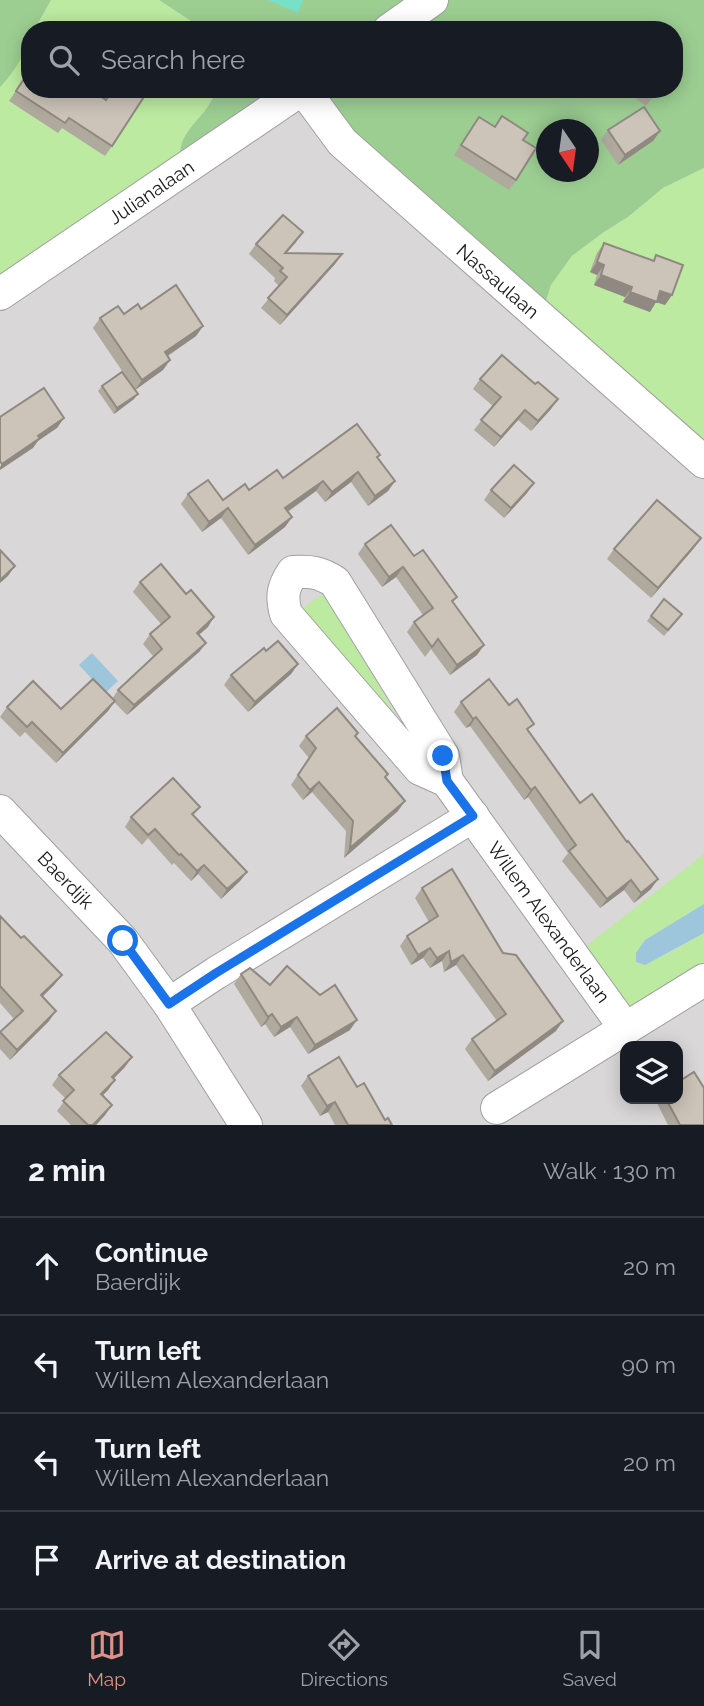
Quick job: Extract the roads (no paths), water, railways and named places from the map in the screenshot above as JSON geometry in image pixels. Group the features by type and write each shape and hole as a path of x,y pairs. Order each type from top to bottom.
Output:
{"street":[{"path":"401,21 432,0"},
{"name":"Julianalaan","path":"0,294 289,98"},
{"name":"Nassaulaan","path":"309,98 342,142 704,463"},
{"name":"Willem Alexanderlaan","path":"447,781 420,769 286,614 282,600 284,585 293,572 312,570 335,582 443,756 447,781 625,1028"},
{"name":"Baerdijk","path":"0,811 123,941 169,1004 246,1125"},
{"path":"169,1004 473,816"},
{"path":"497,1108 704,980"}],"water":[{"path":"92,653 118,681 105,693 79,665"},
{"path":"704,904 704,933 645,965 636,962 636,953 645,940"}]}
